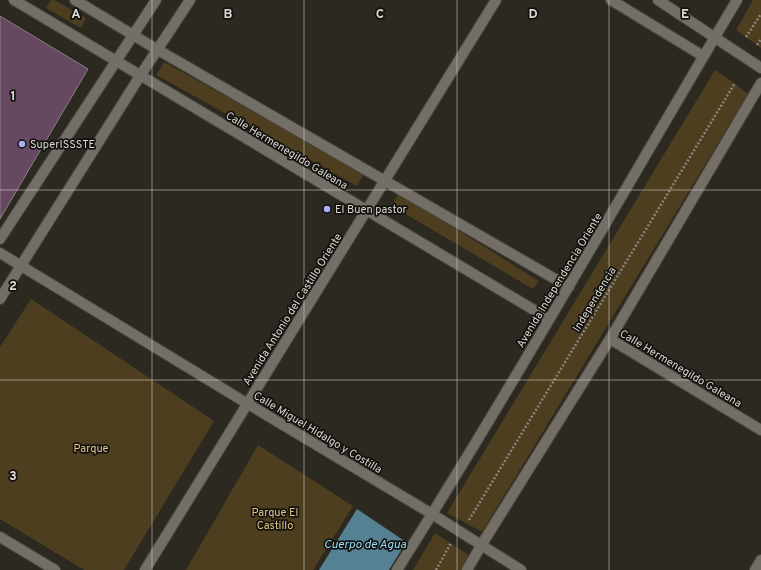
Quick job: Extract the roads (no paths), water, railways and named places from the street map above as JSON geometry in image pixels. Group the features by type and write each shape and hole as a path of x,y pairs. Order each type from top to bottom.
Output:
{"street":[{"name":"Calle Hermenegildo Galeana","path":"75,0 158,50 568,287"},
{"path":"0,239 156,0"},
{"path":"0,299 140,76 190,0"},
{"name":"Avenida Antonio del Castillo Oriente","path":"145,570 496,0"},
{"path":"611,0 703,56"},
{"path":"658,0 761,68"},
{"name":"Avenida Independencia Oriente","path":"397,570 550,319 737,0"},
{"name":"Calle Hermenegildo Galeana","path":"16,1 550,319"},
{"path":"467,570 610,339 761,83"},
{"name":"Calle Miguel Hidalgo y Costilla","path":"0,253 482,544 521,570"},
{"name":"Calle Hermenegildo Galeana","path":"610,339 761,430"},
{"path":"0,537 55,570"},
{"path":"755,570 761,560"}],"water":[{"name":"Cuerpo de Agua","path":"357,509 406,542 389,570 319,570"}],"place":[{"name":"SuperISSSTE","path":"22,144"},
{"name":"El Buen pastor","path":"327,209"}],"park label":[{"name":"Parque","path":"91,448"},
{"name":"Parque El Castillo","path":"275,518"}]}
